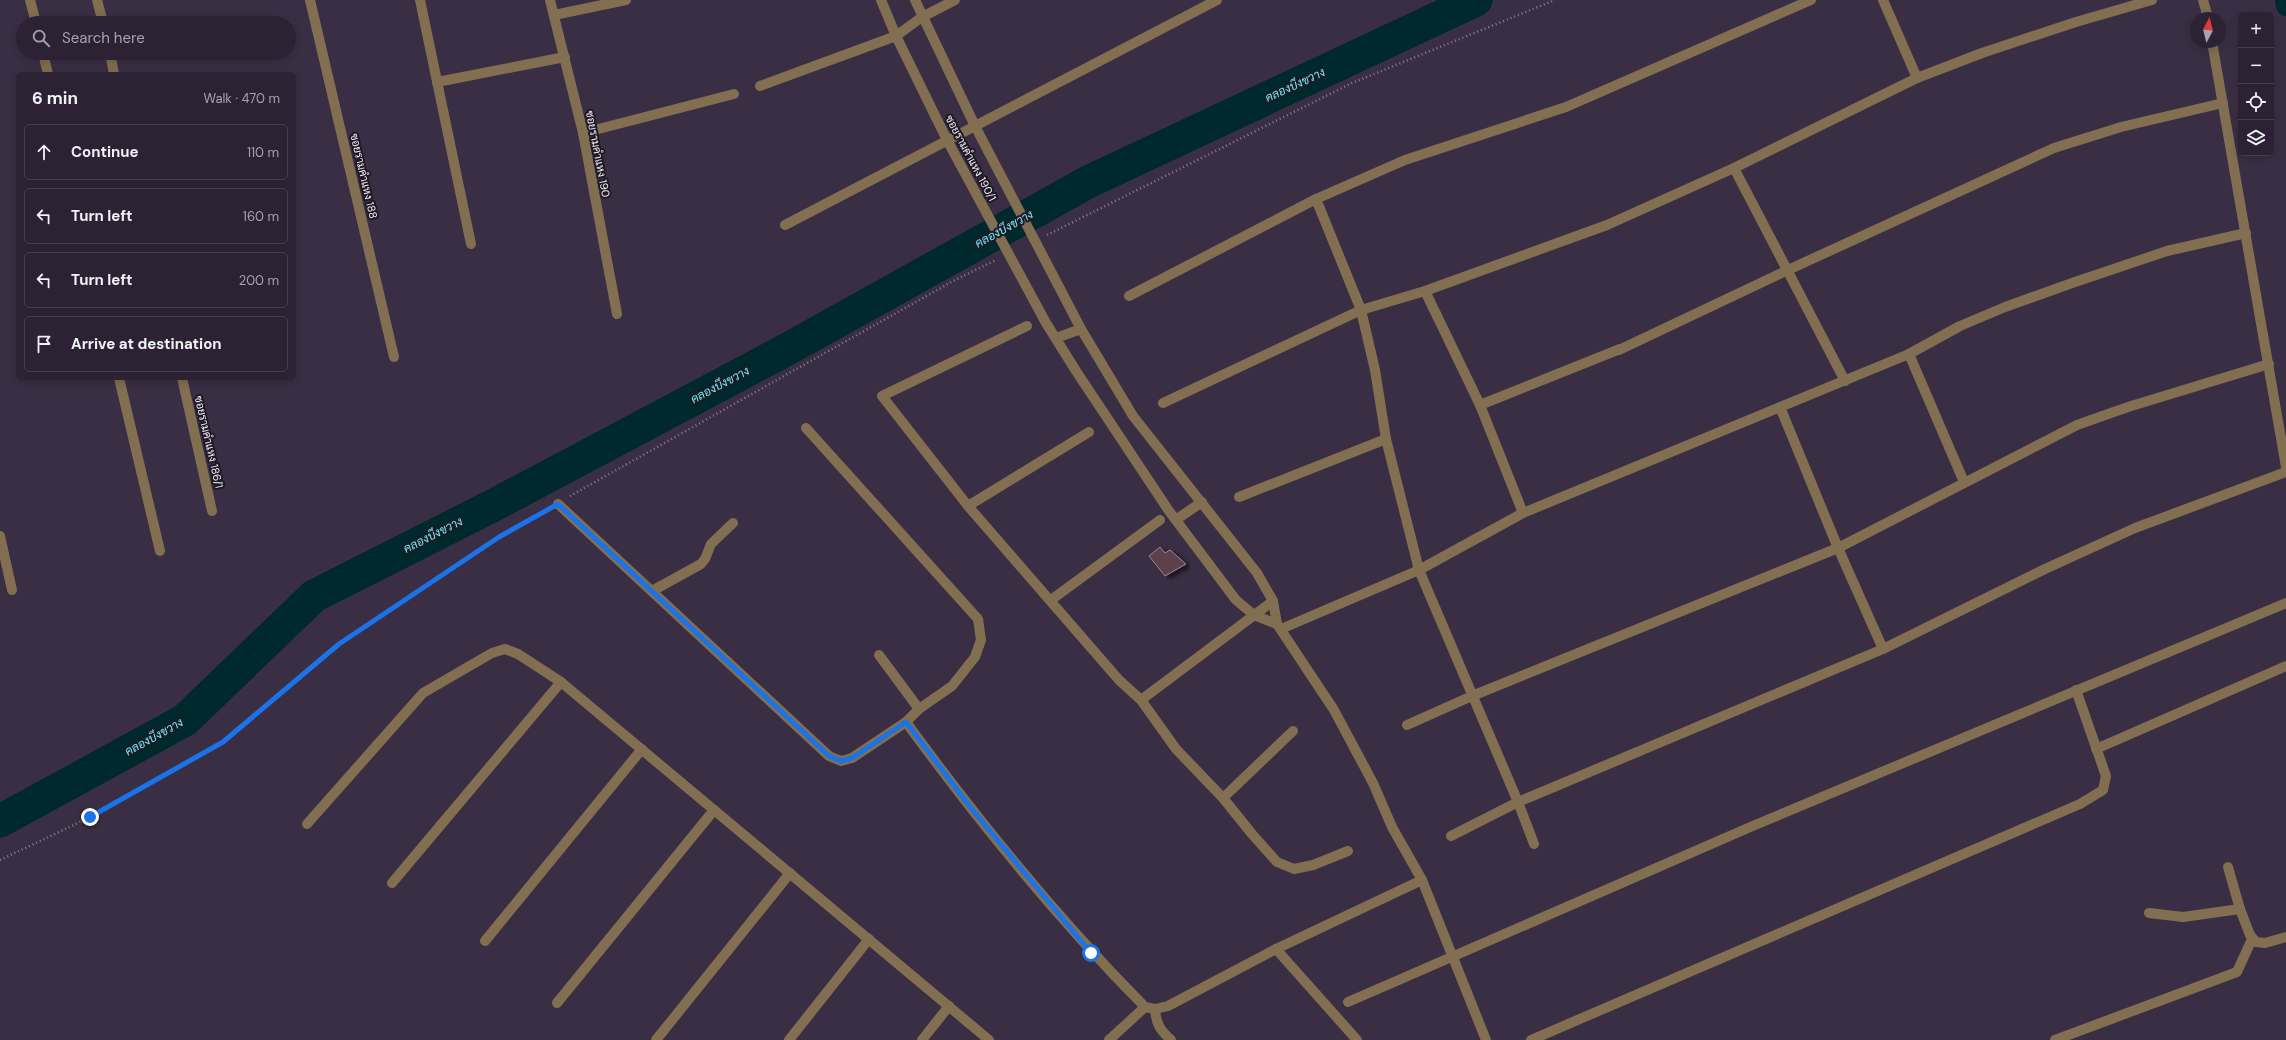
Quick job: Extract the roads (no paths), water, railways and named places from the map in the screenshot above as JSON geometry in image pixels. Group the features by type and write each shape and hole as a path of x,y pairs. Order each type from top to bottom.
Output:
{"street":[{"path":"30,0 34,16"},
{"path":"97,0 101,16"},
{"name":"ซอยรามคำแหง 188","path":"310,0 394,357"},
{"path":"420,0 471,244"},
{"name":"ซอยรามคำแหง 190","path":"550,0 583,133 616,314"},
{"path":"554,15 626,0"},
{"name":"ซอยรามคำแหง 190/1","path":"881,0 896,36 947,140 1046,323 1169,510 1236,600 1254,615 1279,627"},
{"name":"ซอยรามคำแหง 190/1","path":"915,0 975,126 1072,308 1081,329 1133,416 1257,574 1273,601"},
{"path":"760,86 896,36 922,17 955,0"},
{"path":"785,225 1217,0"},
{"path":"1130,296 1316,199 1405,160 1566,107 1811,0"},
{"path":"1883,0 1917,78"},
{"path":"1162,403 1361,310 1425,291 1607,225 1734,168 1917,78 1982,53 2076,22 2152,0"},
{"path":"2203,0 2206,12"},
{"path":"2213,48 2286,467"},
{"path":"437,82 565,57"},
{"path":"45,60 48,72"},
{"path":"111,60 114,72"},
{"path":"583,133 734,94"},
{"path":"1480,405 1619,350 1788,270 2054,148 2121,127 2223,103"},
{"path":"1734,168 1845,381"},
{"path":"1316,199 1361,310 1375,370 1386,439 1420,570 1518,802 1534,844"},
{"path":"1279,627 1420,570 1523,513 1909,354 1960,326 2005,307 2167,251 2246,233"},
{"path":"1425,291 1480,405 1523,513"},
{"path":"1027,326 882,396 968,506 1119,680 1141,700 1176,749 1223,798 1277,862 1294,869 1313,864 1348,851"},
{"path":"1056,338 1081,329"},
{"path":"1909,354 1964,482"},
{"path":"1407,725 1472,696 1838,548 1964,482 2077,426 2128,406 2269,364"},
{"path":"119,380 160,551"},
{"name":"ซอยรามคำแหง 186/1","path":"182,380 212,511"},
{"path":"1780,407 1838,548 1883,649"},
{"path":"558,504 829,756 841,761 852,758 906,722 918,709 952,686 975,657 981,640 978,619 806,428"},
{"path":"968,506 1088,432"},
{"path":"1239,497 1386,439"},
{"path":"1451,836 1518,802 1883,649 2095,545 2135,528 2286,472"},
{"path":"1177,519 1202,502"},
{"path":"1051,600 1160,520"},
{"path":"652,591 700,564 705,559 711,544 733,522"},
{"path":"0,536 12,590"},
{"path":"1141,700 1273,601 1279,627 1334,710 1373,783 1392,827 1422,880 1486,1040"},
{"path":"1348,1002 1755,825 2286,603"},
{"path":"307,824 422,693 492,653 505,649 518,654 561,682 989,1040"},
{"path":"879,655 918,709"},
{"path":"2096,749 2286,666"},
{"path":"392,883 561,682"},
{"path":"1531,1040 2080,804 2103,790 2106,776 2076,690"},
{"path":"906,722 971,808 1091,953 1145,1007 1155,1008 1168,1006 1276,949 1422,880"},
{"path":"1223,798 1293,731"},
{"path":"485,941 642,749"},
{"path":"557,1003 714,810"},
{"path":"2055,1040 2237,972 2252,939 2240,909 2228,867"},
{"path":"656,1040 790,873"},
{"path":"2149,914 2183,917 2240,909"},
{"path":"2252,939 2264,943 2286,937"},
{"path":"789,1040 869,939"},
{"path":"1276,949 1357,1040"},
{"path":"922,1040 949,1006"},
{"path":"1109,1040 1145,1007"},
{"path":"1155,1008 1159,1029 1171,1040"}],"waterway":[{"name":"คลองบึงขวาง","path":"0,821 185,720 314,596 494,505 784,351 1088,182 1476,0"},
{"path":"2285,0 2286,6"}]}
